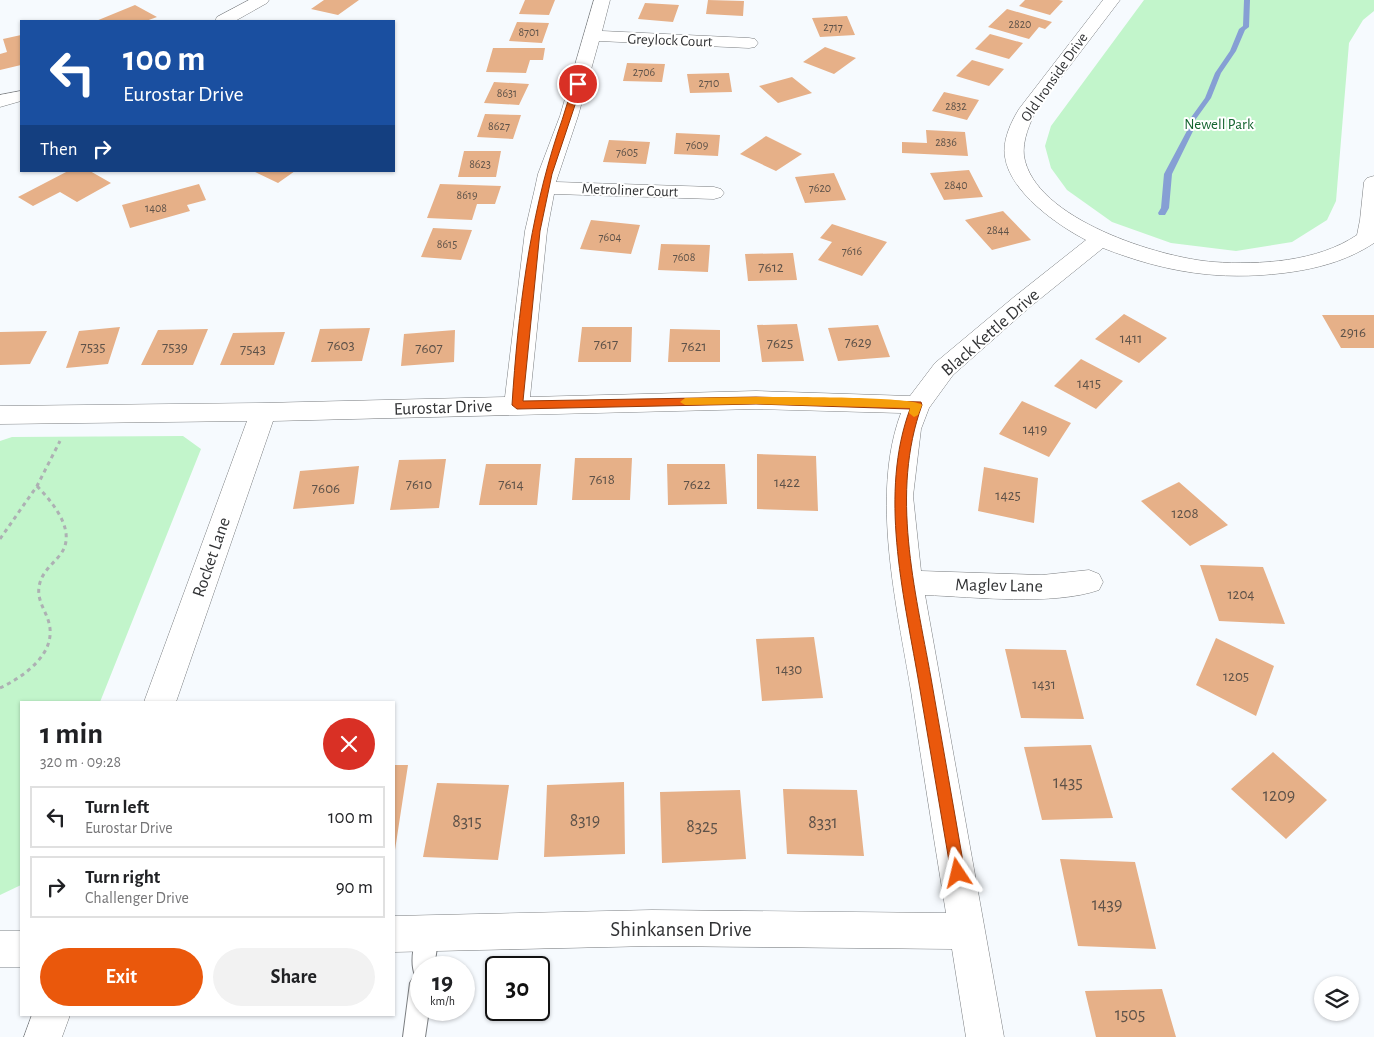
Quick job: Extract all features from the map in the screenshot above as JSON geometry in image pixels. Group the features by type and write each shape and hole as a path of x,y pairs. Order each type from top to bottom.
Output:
{"street":[{"path":"225,20 261,0"},
{"path":"517,405 536,231 545,188 602,0"},
{"name":"Old Ironside Drive","path":"1112,0 1082,35 1024,117 1014,153 1024,178 1042,201 1069,221 1100,240 1148,257 1235,270 1277,267 1316,261 1339,254 1370,239 1374,182"},
{"name":"Greylock Court","path":"592,36 749,43"},
{"path":"0,101 20,96"},
{"name":"Metroliner Court","path":"545,188 630,189 714,193"},
{"name":"Black Kettle Drive","path":"985,1037 908,583 900,496 908,429 917,405 944,369 1022,302 1100,240"},
{"name":"Eurostar Drive","path":"0,415 263,412 756,400 917,405"},
{"name":"Rocket Lane","path":"160,701 263,412"},
{"name":"Maglev Lane","path":"908,583 1042,587 1089,582"},
{"name":"Shinkansen Drive","path":"411,933 652,928 968,931"},
{"path":"0,949 20,949"},
{"path":"43,1037 51,1016"}],"lane":[{"path":"411,933 420,956"},
{"path":"414,1037 416,1021"}],"path":[{"path":"0,539 37,486 62,438"},
{"path":"0,688 16,681 29,671 40,658 49,640 50,628 41,605 39,592 40,580 60,555 68,541 67,534 56,509 37,486"}],"green space":[{"name":"Newell Park","path":"1144,0 1374,0 1374,11 1363,20 1349,43 1336,201 1327,220 1292,242 1236,251 1171,243 1112,222 1067,190 1051,168 1045,146 1051,126"},
{"path":"183,436 201,449 100,701 20,701 20,885 0,895 0,441 12,437"}],"building":[{"path":"324,0 359,0 338,15 311,9"},
{"path":"525,0 555,0 549,15 519,14"},
{"path":"708,0 744,1 743,16 706,14"},
{"path":"1025,0 1063,1 1050,15 1019,6"},
{"path":"645,3 679,5 673,22 638,19"},
{"path":"135,5 157,17 149,20 98,20"},
{"path":"1007,9 1052,22 1045,29 1039,27 1029,39 988,27"},
{"path":"847,16 855,35 820,37 812,18"},
{"path":"517,22 549,23 542,43 509,41"},
{"path":"990,34 1023,43 1009,59 975,49"},
{"path":"20,35 20,65 0,70 0,54 7,52 3,39"},
{"path":"825,47 856,58 834,74 803,62"},
{"path":"493,48 545,48 543,60 530,60 526,73 486,72"},
{"path":"972,60 1004,69 989,86 956,76"},
{"path":"627,63 665,64 662,82 623,81"},
{"path":"729,73 732,92 690,93 687,74"},
{"path":"792,77 812,93 778,103 759,86"},
{"path":"494,82 529,84 519,105 484,103"},
{"path":"944,92 979,100 967,120 932,111"},
{"path":"485,114 521,115 513,139 477,137"},
{"path":"926,130 965,132 968,156 902,153 902,142 927,143"},
{"path":"676,133 720,135 718,156 674,154"},
{"path":"766,136 802,154 776,171 740,154"},
{"path":"609,140 650,142 646,164 603,162"},
{"path":"464,151 501,151 496,177 458,177"},
{"path":"969,170 983,197 944,200 930,173"},
{"path":"66,172 92,172 111,183 77,202 60,192 33,206 18,197"},
{"path":"255,172 294,172 278,183"},
{"path":"834,173 846,200 805,203 795,177"},
{"path":"199,184 206,200 187,205 190,211 130,228 122,205"},
{"path":"440,184 501,186 495,204 477,204 472,220 427,218"},
{"path":"1003,211 1031,240 992,250 965,220"},
{"path":"591,220 640,225 631,254 580,249"},
{"path":"832,224 887,242 862,276 818,260 832,242 820,238"},
{"path":"433,228 472,230 461,260 421,257"},
{"path":"661,244 710,245 708,272 658,270"},
{"path":"793,253 797,280 748,281 745,254"},
{"path":"1124,314 1167,338 1139,363 1095,339"},
{"path":"1322,315 1374,315 1374,348 1341,348"},
{"path":"797,324 804,361 762,362 757,325"},
{"path":"878,325 890,357 838,361 828,328"},
{"path":"120,327 108,364 66,368 79,331"},
{"path":"582,327 632,327 631,362 578,362"},
{"path":"370,328 362,361 311,362 320,329"},
{"path":"208,329 193,365 141,365 158,330"},
{"path":"670,329 720,330 720,362 668,362"},
{"path":"455,330 454,362 401,366 404,334"},
{"path":"47,331 30,364 0,365 0,332"},
{"path":"285,332 274,365 220,365 233,333"},
{"path":"1081,359 1123,381 1096,409 1054,386"},
{"path":"1022,401 1071,423 1049,457 999,434"},
{"path":"757,454 816,456 818,511 757,509"},
{"path":"575,458 632,458 630,500 572,500"},
{"path":"446,459 439,508 390,510 399,460"},
{"path":"486,464 541,464 537,505 479,505"},
{"path":"667,464 725,464 727,504 668,505"},
{"path":"359,466 354,504 293,509 300,471"},
{"path":"984,467 1038,478 1034,523 978,511"},
{"path":"1179,482 1228,525 1190,546 1141,501"},
{"path":"1200,565 1263,567 1285,624 1219,621"},
{"path":"814,637 823,698 762,701 756,639"},
{"path":"1216,638 1274,666 1256,716 1196,685"},
{"path":"1005,649 1066,650 1084,719 1021,718"},
{"path":"1091,745 1113,818 1042,820 1024,747"},
{"path":"1273,752 1327,800 1286,839 1231,789"},
{"path":"395,765 408,765 395,850"},
{"path":"624,782 625,854 544,857 547,785"},
{"path":"437,783 509,785 498,860 423,857"},
{"path":"783,789 857,790 864,856 787,854"},
{"path":"740,790 746,859 662,863 660,792"},
{"path":"1060,859 1135,862 1156,949 1078,946"},
{"path":"1162,989 1176,1037 1096,1037 1085,991"}],"waterway":[{"path":"1162,213 1165,208 1168,174 1192,127 1190,123 1208,98 1218,73 1233,51 1242,29 1246,27 1247,0"}],"slow traffic":[{"path":"685,402 756,400 917,405 914,413"}],"route":[{"path":"578,84 569,116 548,174 536,231 517,405 756,400 917,405 908,429 900,496 908,583 958,873"}]}
